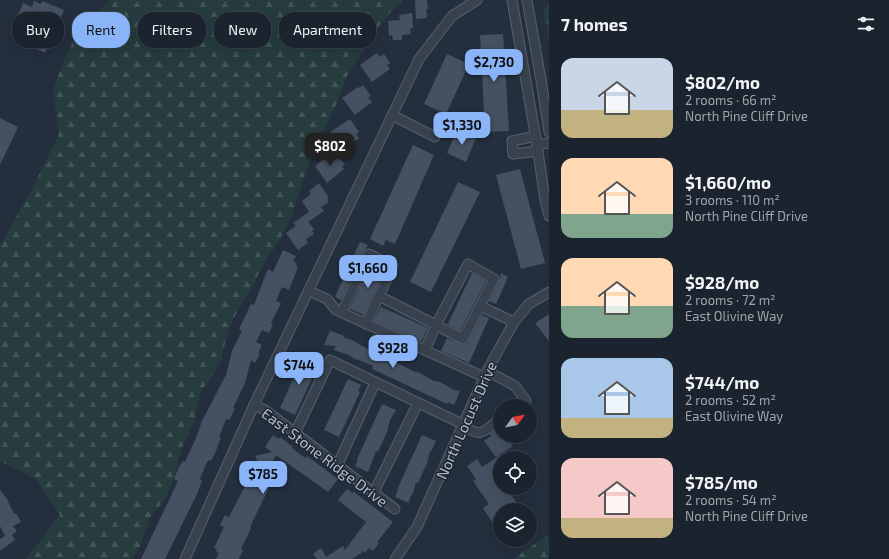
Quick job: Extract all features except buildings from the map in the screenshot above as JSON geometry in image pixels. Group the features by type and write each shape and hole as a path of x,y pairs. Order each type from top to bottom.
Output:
{"street":[{"path":"185,559 254,405 419,59 452,16 477,0"},
{"path":"512,0 537,144 545,200 549,216"},
{"path":"527,0 549,132"},
{"path":"392,115 435,136"},
{"path":"537,144 549,143"},
{"path":"342,312 369,254 393,266 366,324"},
{"path":"379,296 436,326 464,339 494,279 468,264 436,326 425,350"},
{"path":"309,291 327,299 336,310 366,324 425,350 515,386 525,399"},
{"name":"North Locust Drive","path":"396,559 417,527 486,374 514,322 529,304 549,292"},
{"path":"480,306 514,322"},
{"path":"295,433 330,360 464,425 471,431 478,433 493,423"},
{"path":"338,464 375,383"},
{"path":"374,492 418,403"},
{"name":"East Stone Ridge Drive","path":"254,405 265,410 396,509"}],"green space":[{"path":"111,0 403,0 384,19 376,31 376,12 279,12 279,48 365,48 348,74 332,114 312,155 291,217 278,243 262,266 253,286 243,300 229,328 220,363 201,392 194,421 181,450 174,479 165,499 149,519 141,545 133,559 26,559 60,515 36,479 0,461 0,246 31,191 59,134 53,90 72,43 72,48 130,48 130,12 98,12"},
{"path":"549,5 549,40 543,8"},
{"path":"549,534 549,559 513,559 530,547 537,547 537,542"}]}
